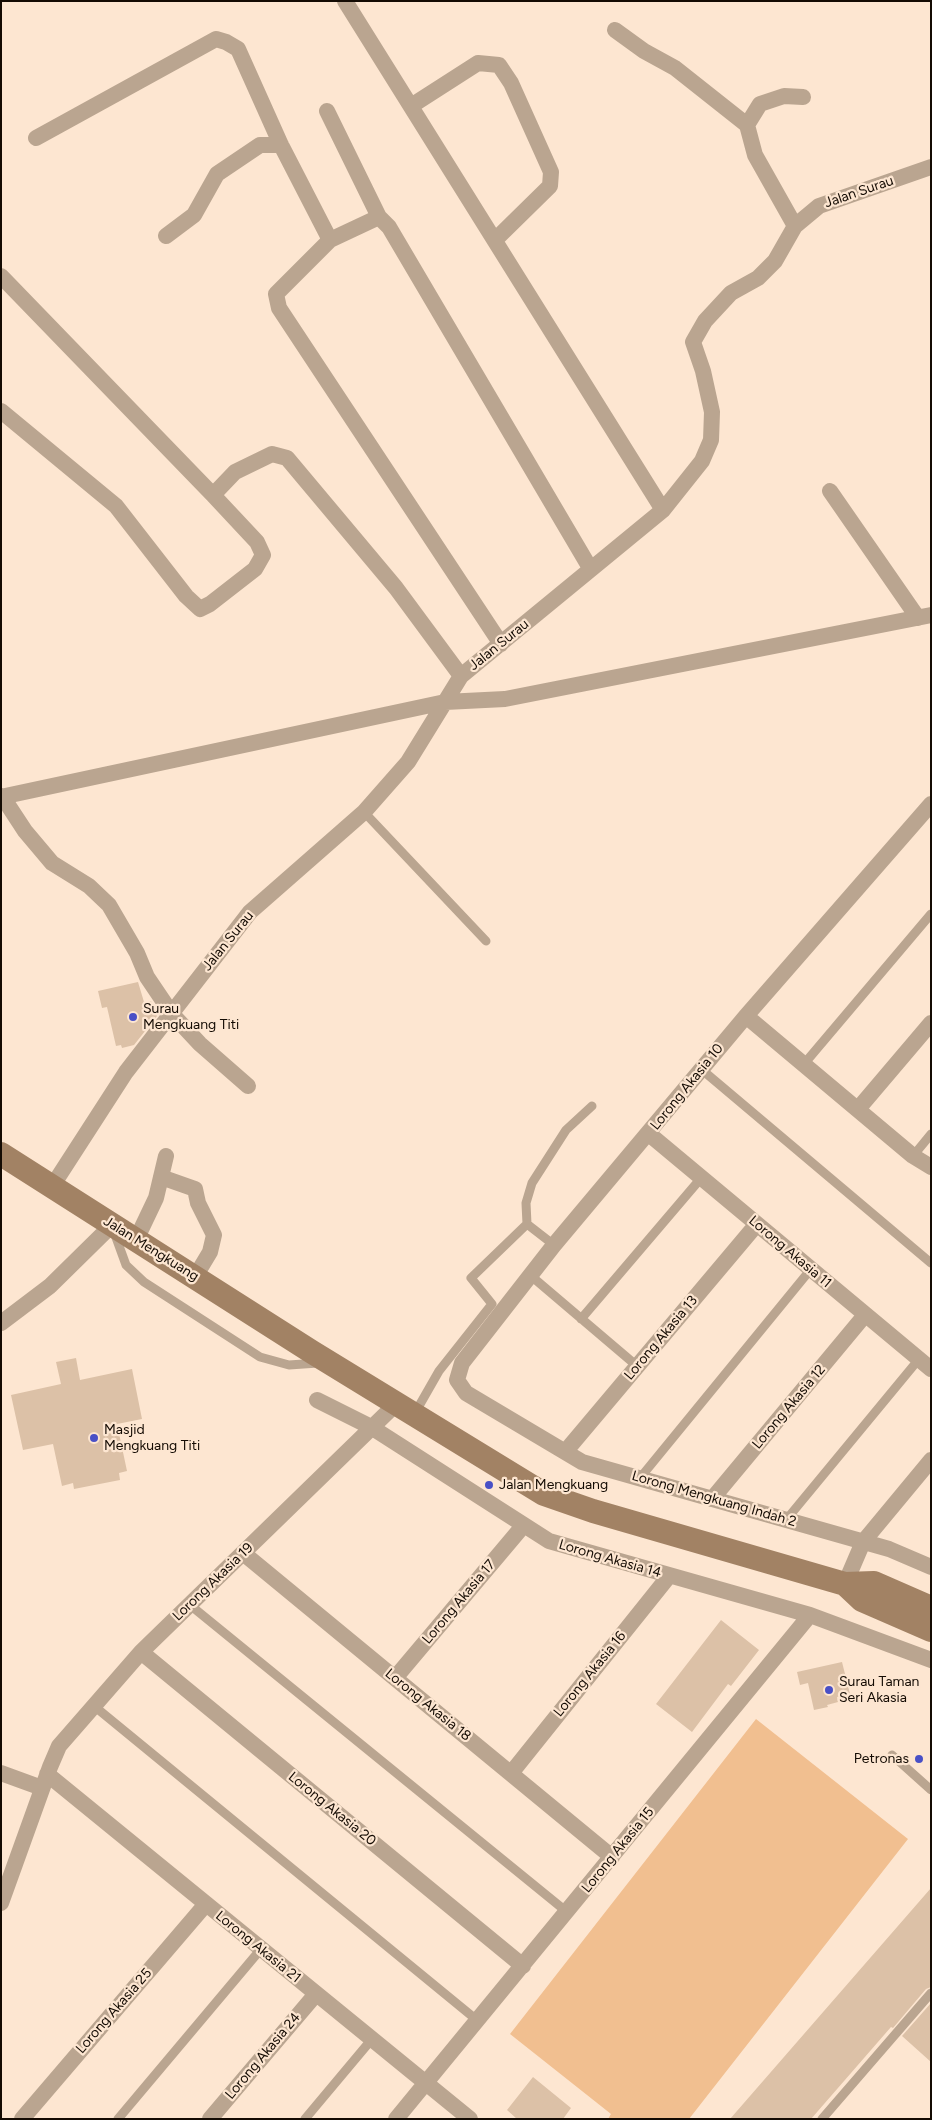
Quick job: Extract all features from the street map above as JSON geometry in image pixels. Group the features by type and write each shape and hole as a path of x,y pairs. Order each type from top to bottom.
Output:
{"main road":[{"name":"Jalan Mengkuang","path":"3,1157 53,1185 112,1225 328,1362 544,1494 593,1511 845,1584 874,1583 931,1608"},
{"name":"Jalan Mengkuang","path":"845,1584 862,1600 931,1630"}],"street":[{"path":"345,1 663,510"},
{"path":"615,30 644,51 675,68 747,126 755,154 795,226"},
{"path":"36,138 216,39 226,42 238,49 281,146 330,240"},
{"path":"411,106 478,63 498,65 511,83 550,172 550,186 495,240"},
{"path":"747,126 760,104 784,96 803,96"},
{"path":"328,111 379,216 394,236 590,568"},
{"path":"166,236 194,215 217,174 260,145 281,146"},
{"name":"Jalan Surau","path":"53,1185 126,1072 250,912 364,812 408,762 461,676 590,568 663,510 702,461 711,440 712,412 703,371 693,342 705,321 731,293 758,278 775,261 795,226 819,206 930,170"},
{"path":"379,216 330,240 276,294 279,308 501,644"},
{"path":"1,276 257,542 263,555 255,570 210,604 200,609 186,596 116,506 1,412"},
{"path":"212,495 235,472 272,454 287,458 396,588 461,676"},
{"path":"248,1086 200,1044 172,1014 147,977 109,905 89,886 52,864 25,830 2,796 445,702 505,699 924,616 830,491"},
{"name":"Lorong Akasia 10","path":"457,1380 462,1363 554,1245 746,1016 931,804"},
{"path":"746,1016 913,1156 931,1167"},
{"path":"858,1109 931,1023"},
{"name":"Lorong Akasia 11","path":"649,1134 925,1364"},
{"path":"136,1240 156,1198 166,1156"},
{"path":"161,1177 195,1189 198,1203 214,1235 210,1252 195,1277"},
{"name":"Lorong Akasia 13","path":"565,1452 757,1224"},
{"path":"1,1322 50,1286 112,1225"},
{"name":"Lorong Akasia 12","path":"712,1499 866,1315"},
{"name":"Lorong Mengkuang Indah 2","path":"457,1380 466,1393 582,1462 889,1549 931,1567"},
{"name":"Lorong Akasia 14","path":"317,1400 371,1427 549,1541 810,1615 931,1660"},
{"name":"Lorong Akasia 19","path":"1,1903 44,1781 59,1746 141,1652 371,1427 406,1408"},
{"path":"845,1584 863,1542 928,1468"},
{"name":"Lorong Akasia 17","path":"394,1678 523,1526"},
{"name":"Lorong Akasia 18","path":"243,1553 394,1678 512,1772 612,1857"},
{"name":"Lorong Akasia 16","path":"512,1772 669,1576"},
{"name":"Lorong Akasia 15","path":"396,2119 427,2084 810,1615"},
{"name":"Lorong Akasia 20","path":"141,1652 523,1966"},
{"name":"Lorong Akasia 21","path":"1,1773 44,1781 206,1904 470,2119"},
{"name":"Lorong Akasia 25","path":"22,2119 206,1904"},
{"name":"Lorong Akasia 24","path":"210,2119 316,1994"}],"lane":[{"path":"364,812 486,941"},
{"path":"804,1064 931,914"},
{"path":"701,1070 931,1263"},
{"path":"406,1408 439,1371 492,1304 471,1278 527,1224 526,1203 532,1183 566,1130 592,1106"},
{"path":"913,1156 931,1134"},
{"path":"581,1319 702,1178"},
{"path":"527,1224 554,1245"},
{"path":"112,1225 126,1265 144,1282 260,1357 289,1365 328,1362"},
{"path":"640,1478 811,1269"},
{"path":"530,1275 637,1366"},
{"path":"786,1520 925,1364"},
{"path":"190,1604 567,1912"},
{"path":"94,1706 478,2021"},
{"path":"892,1755 931,1790"},
{"path":"118,2119 261,1949"},
{"path":"822,2119 931,1993"},
{"path":"305,2119 372,2039"}],"shaded area":[{"path":"756,1719 908,1839 689,2119 608,2119 611,2114 510,2034"}],"building":[{"name":"Surau Mengkuang Titi","path":"138,982 144,1002 151,1001 157,1016 134,1045 122,1048 121,1045 116,1046 107,1007 102,1008 98,991"},
{"path":"76,1358 80,1380 132,1369 142,1419 117,1424 127,1471 119,1473 120,1480 74,1489 73,1483 62,1486 53,1444 23,1450 11,1395 61,1384 56,1362"},
{"path":"721,1620 759,1650 731,1686 728,1684 692,1732 656,1704"},
{"name":"Surau Taman Seri Akasia","path":"842,1662 850,1694 837,1697 838,1702 827,1705 828,1707 814,1710 808,1683 800,1685 797,1672"},
{"path":"931,1888 931,1987 926,1989 893,2028 891,2027 811,2119 730,2119"},
{"path":"931,2003 931,2062 902,2036"},
{"path":"533,2077 571,2108 563,2119 517,2119 507,2110"}],"place":[{"name":"Surau Mengkuang Titi","path":"133,1017"},
{"name":"Masjid Mengkuang Titi","path":"94,1438"},
{"name":"Jalan Mengkuang","path":"489,1485"},
{"name":"Surau Taman Seri Akasia","path":"829,1690"},
{"name":"Petronas","path":"919,1759"}]}
